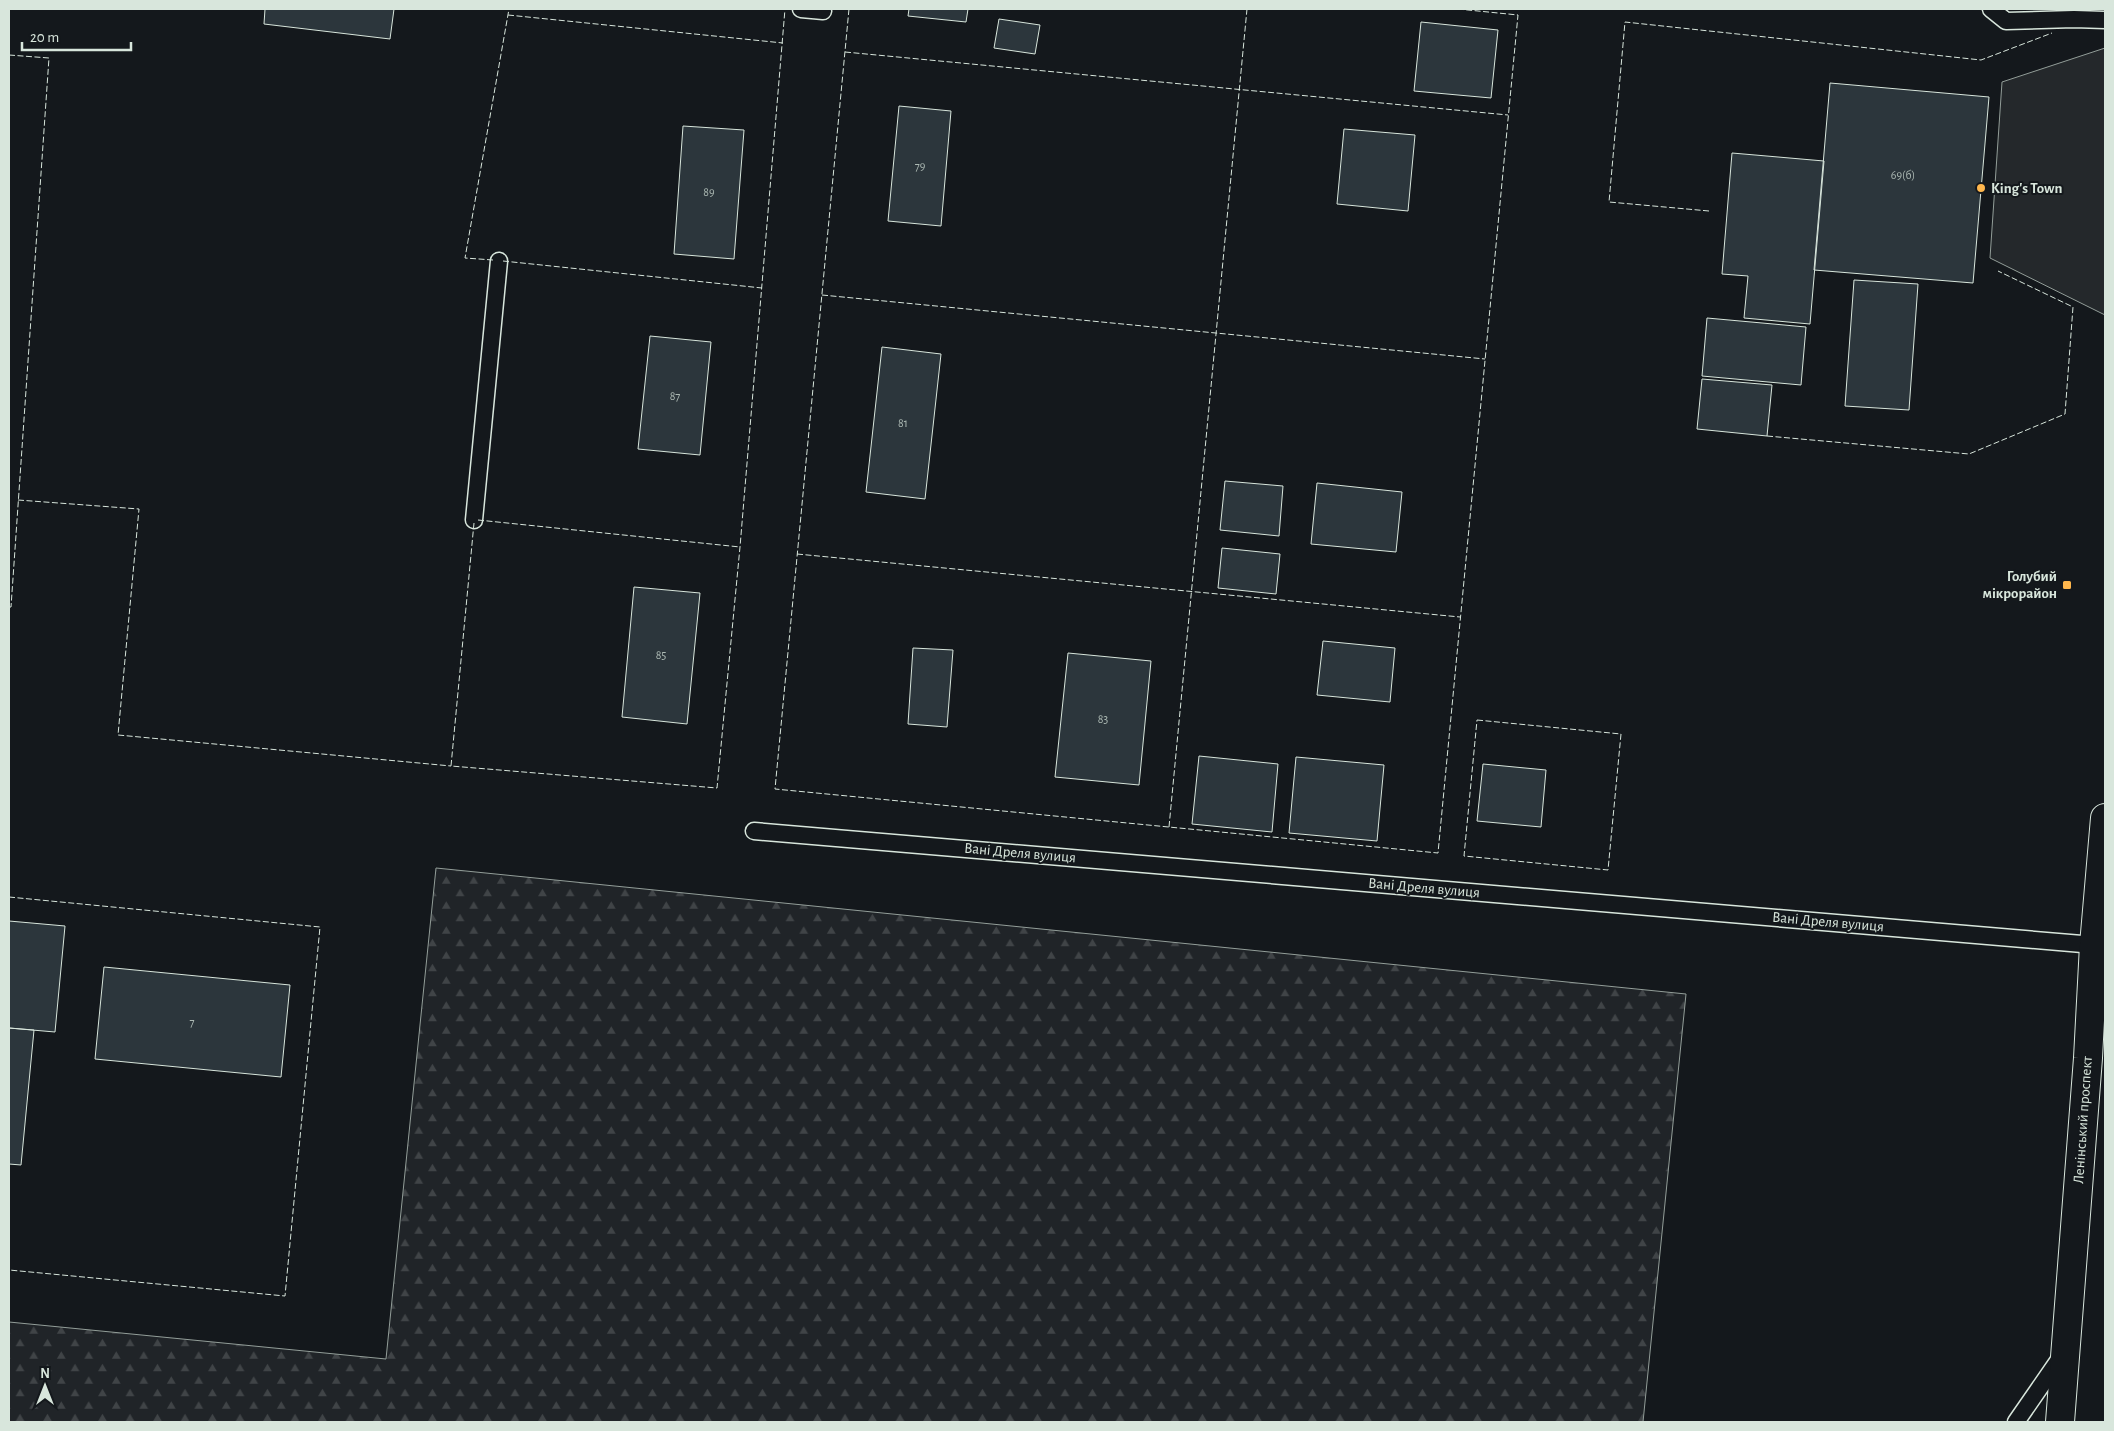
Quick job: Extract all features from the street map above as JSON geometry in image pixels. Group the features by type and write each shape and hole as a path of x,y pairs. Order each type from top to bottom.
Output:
{"main road":[{"name":"Ленінський проспект","path":"2060,1422 2065,1350 2097,1058 2094,945 2105,818"}],"lane":[{"path":"802,9 823,12"},
{"path":"1991,9 2006,21 2105,20"},
{"path":"474,520 499,261"},
{"name":"Вані Дреля вулиця","path":"754,830 2094,945"},
{"path":"2016,1422 2065,1350"}],"green space":[{"path":"436,868 1686,994 1643,1422 9,1422 9,1322 386,1359"}],"shaded area":[{"path":"2105,48 2105,315 1990,258 2002,82"}],"building":[{"path":"265,9 394,9 390,39 264,24"},
{"path":"909,9 968,9 966,22 908,16"},
{"path":"999,19 1040,25 1035,54 994,48"},
{"path":"1421,22 1498,30 1491,98 1414,91"},
{"path":"1830,83 1989,97 1973,283 1814,270"},
{"path":"899,106 951,111 941,226 888,221"},
{"path":"683,126 744,130 734,259 674,254"},
{"path":"1344,129 1415,135 1408,211 1337,204"},
{"path":"1732,153 1824,161 1810,324 1744,318 1748,276 1722,274"},
{"path":"1854,280 1918,284 1909,410 1845,406"},
{"path":"1707,318 1806,327 1801,385 1702,376"},
{"path":"650,336 711,342 700,455 638,449"},
{"path":"882,347 941,354 925,499 866,492"},
{"path":"1702,379 1772,385 1767,436 1697,429"},
{"path":"1225,481 1283,486 1279,536 1220,530"},
{"path":"1317,483 1402,492 1396,552 1311,544"},
{"path":"1222,548 1280,554 1276,594 1218,588"},
{"path":"634,587 700,593 687,724 622,717"},
{"path":"1323,641 1395,648 1390,702 1317,695"},
{"path":"913,648 953,650 947,727 908,724"},
{"path":"1068,653 1151,661 1139,785 1055,777"},
{"path":"1199,756 1278,764 1272,832 1192,824"},
{"path":"1296,757 1384,765 1377,841 1289,833"},
{"path":"1483,764 1546,770 1541,827 1477,821"},
{"path":"9,921 65,926 55,1032 9,1028"},
{"path":"104,967 290,985 281,1077 95,1059"},
{"path":"9,1028 34,1030 21,1165 9,1164"}],"fence":[{"path":"493,260 465,258 509,9"},
{"path":"474,523 451,766 717,788 740,547 785,9"},
{"path":"849,9 775,789 1438,853 1518,15 1458,9"},
{"path":"1169,827 1247,9"},
{"path":"508,15 783,43"},
{"path":"1709,211 1609,202 1625,22 1981,60 2052,33"},
{"path":"845,52 1508,115"},
{"path":"9,55 49,58 11,607 9,607"},
{"path":"503,261 762,288"},
{"path":"1767,436 1969,454 2065,414 2073,307 1998,271"},
{"path":"822,295 1485,359"},
{"path":"18,500 139,509 118,735 451,766"},
{"path":"478,520 740,547"},
{"path":"797,554 1460,617"},
{"path":"1477,720 1621,734 1608,870 1464,856 1477,720"},
{"path":"9,897 320,927 285,1296 9,1270"}],"place":[{"name":"King's Town","path":"1981,188"},
{"name":"Голубий мікрорайон","path":"2067,585"}]}
